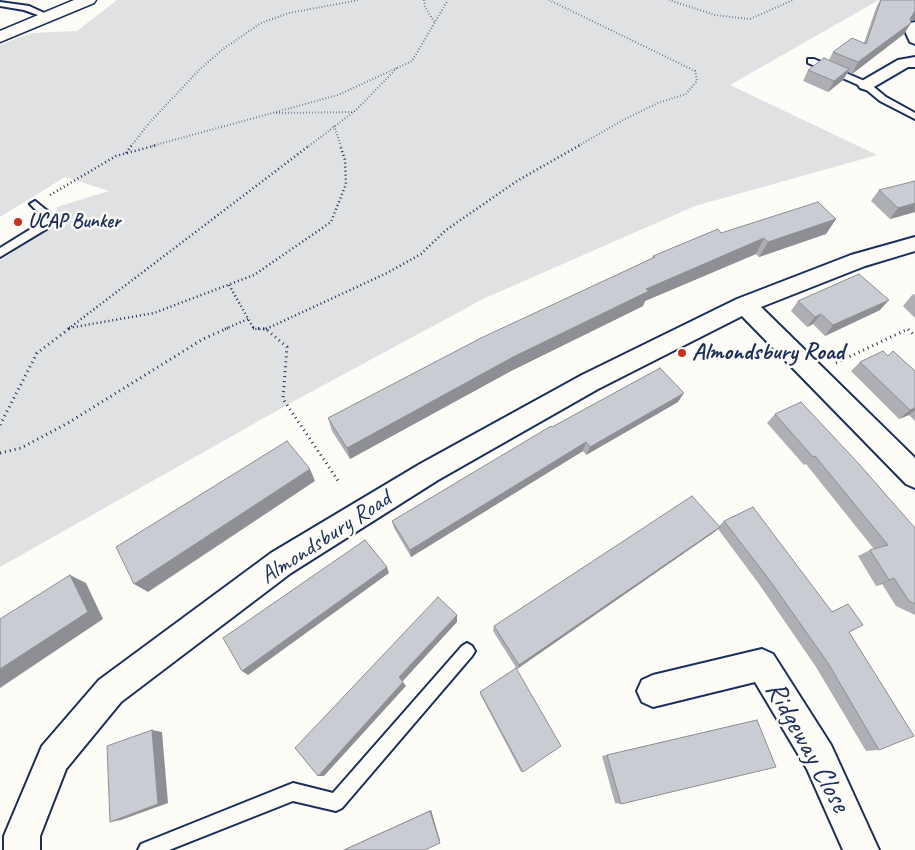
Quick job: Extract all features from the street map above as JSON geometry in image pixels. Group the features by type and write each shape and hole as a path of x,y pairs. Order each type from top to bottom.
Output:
{"street":[{"path":"0,38 88,0"},
{"path":"915,26 912,31 915,39"},
{"path":"866,85 904,63 915,62"},
{"name":"Almondsbury Road","path":"15,840 54,758 110,691 281,563 429,472 590,382 745,305 858,260 915,244"},
{"path":"745,305 915,476"},
{"name":"Ridgeway Close","path":"653,691 762,665 819,756 860,850"}],"lane":[{"path":"0,4 26,8 49,17"},
{"path":"0,11 26,8"},
{"path":"811,61 866,85 882,99 915,116"},
{"path":"0,253 44,226 45,213 35,204"},
{"path":"147,850 293,792 336,802 467,651"}],"path":[{"path":"126,153 150,122 199,70 223,49 261,23 289,13 360,0"},
{"path":"424,0 425,7 435,22"},
{"path":"35,204 116,156 338,95 412,61 448,0"},
{"path":"229,285 254,329 266,329 387,273 421,254 446,230 516,181 623,120 658,103 686,94 697,81 696,71 549,0"},
{"path":"669,0 715,14 750,20 792,0"},
{"path":"0,425 37,353 352,112 397,68"},
{"path":"272,113 352,112"},
{"path":"68,328 154,313 254,275 331,222 346,184 345,160 334,126"},
{"path":"0,454 21,448 68,423 202,339 248,319"},
{"path":"266,329 287,347 283,399 338,482"},
{"path":"813,373 908,329 915,336"}],"shaded area":[{"path":"117,0 879,0 730,85 877,155 695,206 483,299 296,400 0,567 0,261 51,226 57,207 109,191 65,177 0,217 0,45 32,33 77,31"}],"building":[{"path":"881,0 915,0 915,11 910,19 911,23 858,62 833,52 852,38 866,44"},
{"path":"824,58 849,69 834,81 808,70"},
{"path":"915,181 915,203 898,208 879,190"},
{"path":"818,202 836,219 768,242 764,238 646,289 649,291 513,357 347,448 328,418 481,338 655,257 653,256 718,229 721,233"},
{"path":"859,274 889,300 833,325 821,314 815,317 798,301"},
{"path":"883,351 888,356 893,351 915,371 915,408 910,410 860,362"},
{"path":"660,368 684,393 590,447 586,442 410,550 392,521 551,426"},
{"path":"801,402 915,528 915,604 909,601 894,578 889,580 870,550 888,545 815,456 813,457 775,414"},
{"path":"287,441 310,469 134,584 116,547"},
{"path":"692,496 720,527 519,665 494,626"},
{"path":"753,507 832,612 848,604 863,625 849,632 914,736 879,750 828,663 768,578 724,521"},
{"path":"365,540 387,567 242,671 223,638"},
{"path":"70,575 88,612 0,669 0,619"},
{"path":"438,597 457,615 399,677 403,682 318,776 295,748"},
{"path":"516,668 561,746 523,772 480,692"},
{"path":"757,720 776,767 621,804 607,755"},
{"path":"152,730 158,804 110,822 107,746"},
{"path":"430,811 440,843 425,850 344,850"}],"place":[{"name":"UCAP Bunker","path":"18,222"},
{"name":"Almondsbury Road","path":"682,353"}]}
